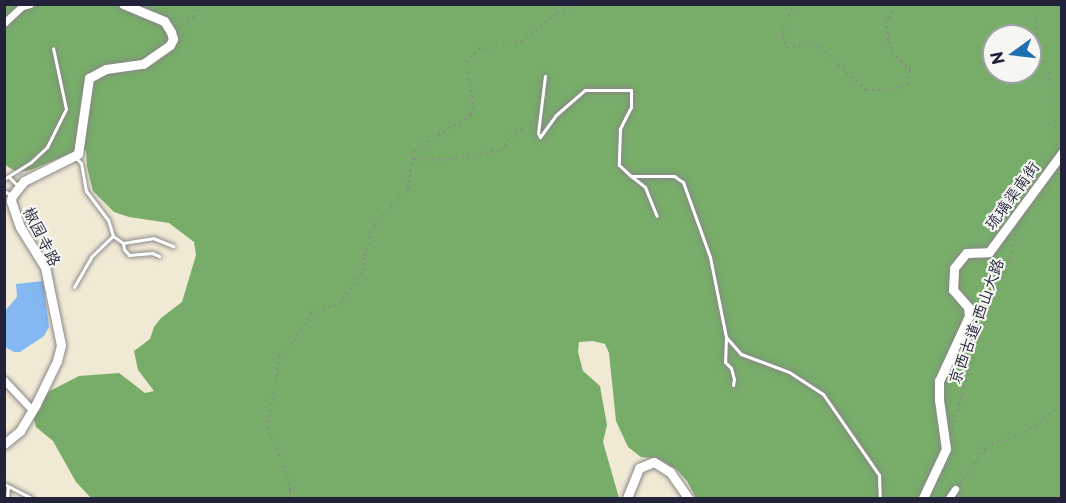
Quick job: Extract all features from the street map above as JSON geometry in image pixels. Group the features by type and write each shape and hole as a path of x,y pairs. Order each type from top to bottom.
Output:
{"street":[{"path":"4,23 22,6 30,4"},
{"path":"75,157 78,154 84,129 89,78 106,69 126,69 143,64 170,45 171,32 164,21 123,4"},
{"name":"琉璃渠南街","path":"923,498 946,449 939,400 939,381 969,316 968,307 953,290 954,268 960,257 966,253 989,252 1029,203 1060,155"},
{"name":"椒园寺路","path":"4,444 20,431 57,362 61,345 45,267 20,227 8,194 45,169 75,157"},
{"path":"4,380 32,410"},
{"path":"627,498 639,468 654,462 670,472 688,498"},
{"path":"949,498 955,489"}],"lane":[{"path":"4,179 31,162 47,147 66,109 53,48"},
{"path":"545,76 543,108 538,133 540,137 556,114 585,90 631,90 631,107 620,129 619,165 645,187 657,216"},
{"path":"75,157 81,163 86,191 108,220 113,236 123,243 153,238 173,246"},
{"path":"631,176 674,176 683,182 710,257 726,337 724,362 731,368 735,379 733,385"},
{"path":"9,177 19,187"},
{"path":"74,287 91,257 113,236"},
{"path":"123,243 123,249 129,255 152,253 159,256"},
{"path":"726,337 741,354 789,372 823,394 879,475 880,498"},
{"path":"6,485 7,498"},
{"path":"6,485 32,498"}],"path":[{"path":"171,32 195,17 201,4"},
{"path":"289,498 290,490 284,467 267,429 279,357 294,340 311,313 340,304 363,271 364,256 374,225 408,189 413,151 471,115 473,104 466,62 479,49 522,42 557,13 578,4"},
{"path":"795,4 784,27 783,36 787,47 810,45 820,48 866,90 890,90 908,84 910,70 893,54 888,40 886,23 896,4"},
{"path":"1033,4 1039,44 1053,90 1060,155"},
{"path":"412,159 444,160 501,150 511,136 543,108"},
{"name":"京西古道·西山大路","path":"951,429 985,318 1006,270 1021,220"},
{"path":"955,489 963,481 986,446 1025,433 1062,403"}],"green space":[{"path":"5,5 1061,5 1061,498 696,498 687,481 677,470 659,459 641,457 628,447 616,421 609,353 605,344 593,341 579,342 578,352 583,371 600,386 607,425 603,442 619,498 91,498 76,482 53,441 36,427 33,416 38,405 50,391 79,376 119,373 145,393 154,391 138,370 134,351 150,339 154,327 161,318 182,302 196,255 194,242 169,223 129,217 114,212 93,191 87,167 86,150 71,153 31,170 17,172 5,165"}],"water":[{"path":"43,281 49,327 44,336 20,352 14,352 5,347 5,311 17,297 16,284"}]}
